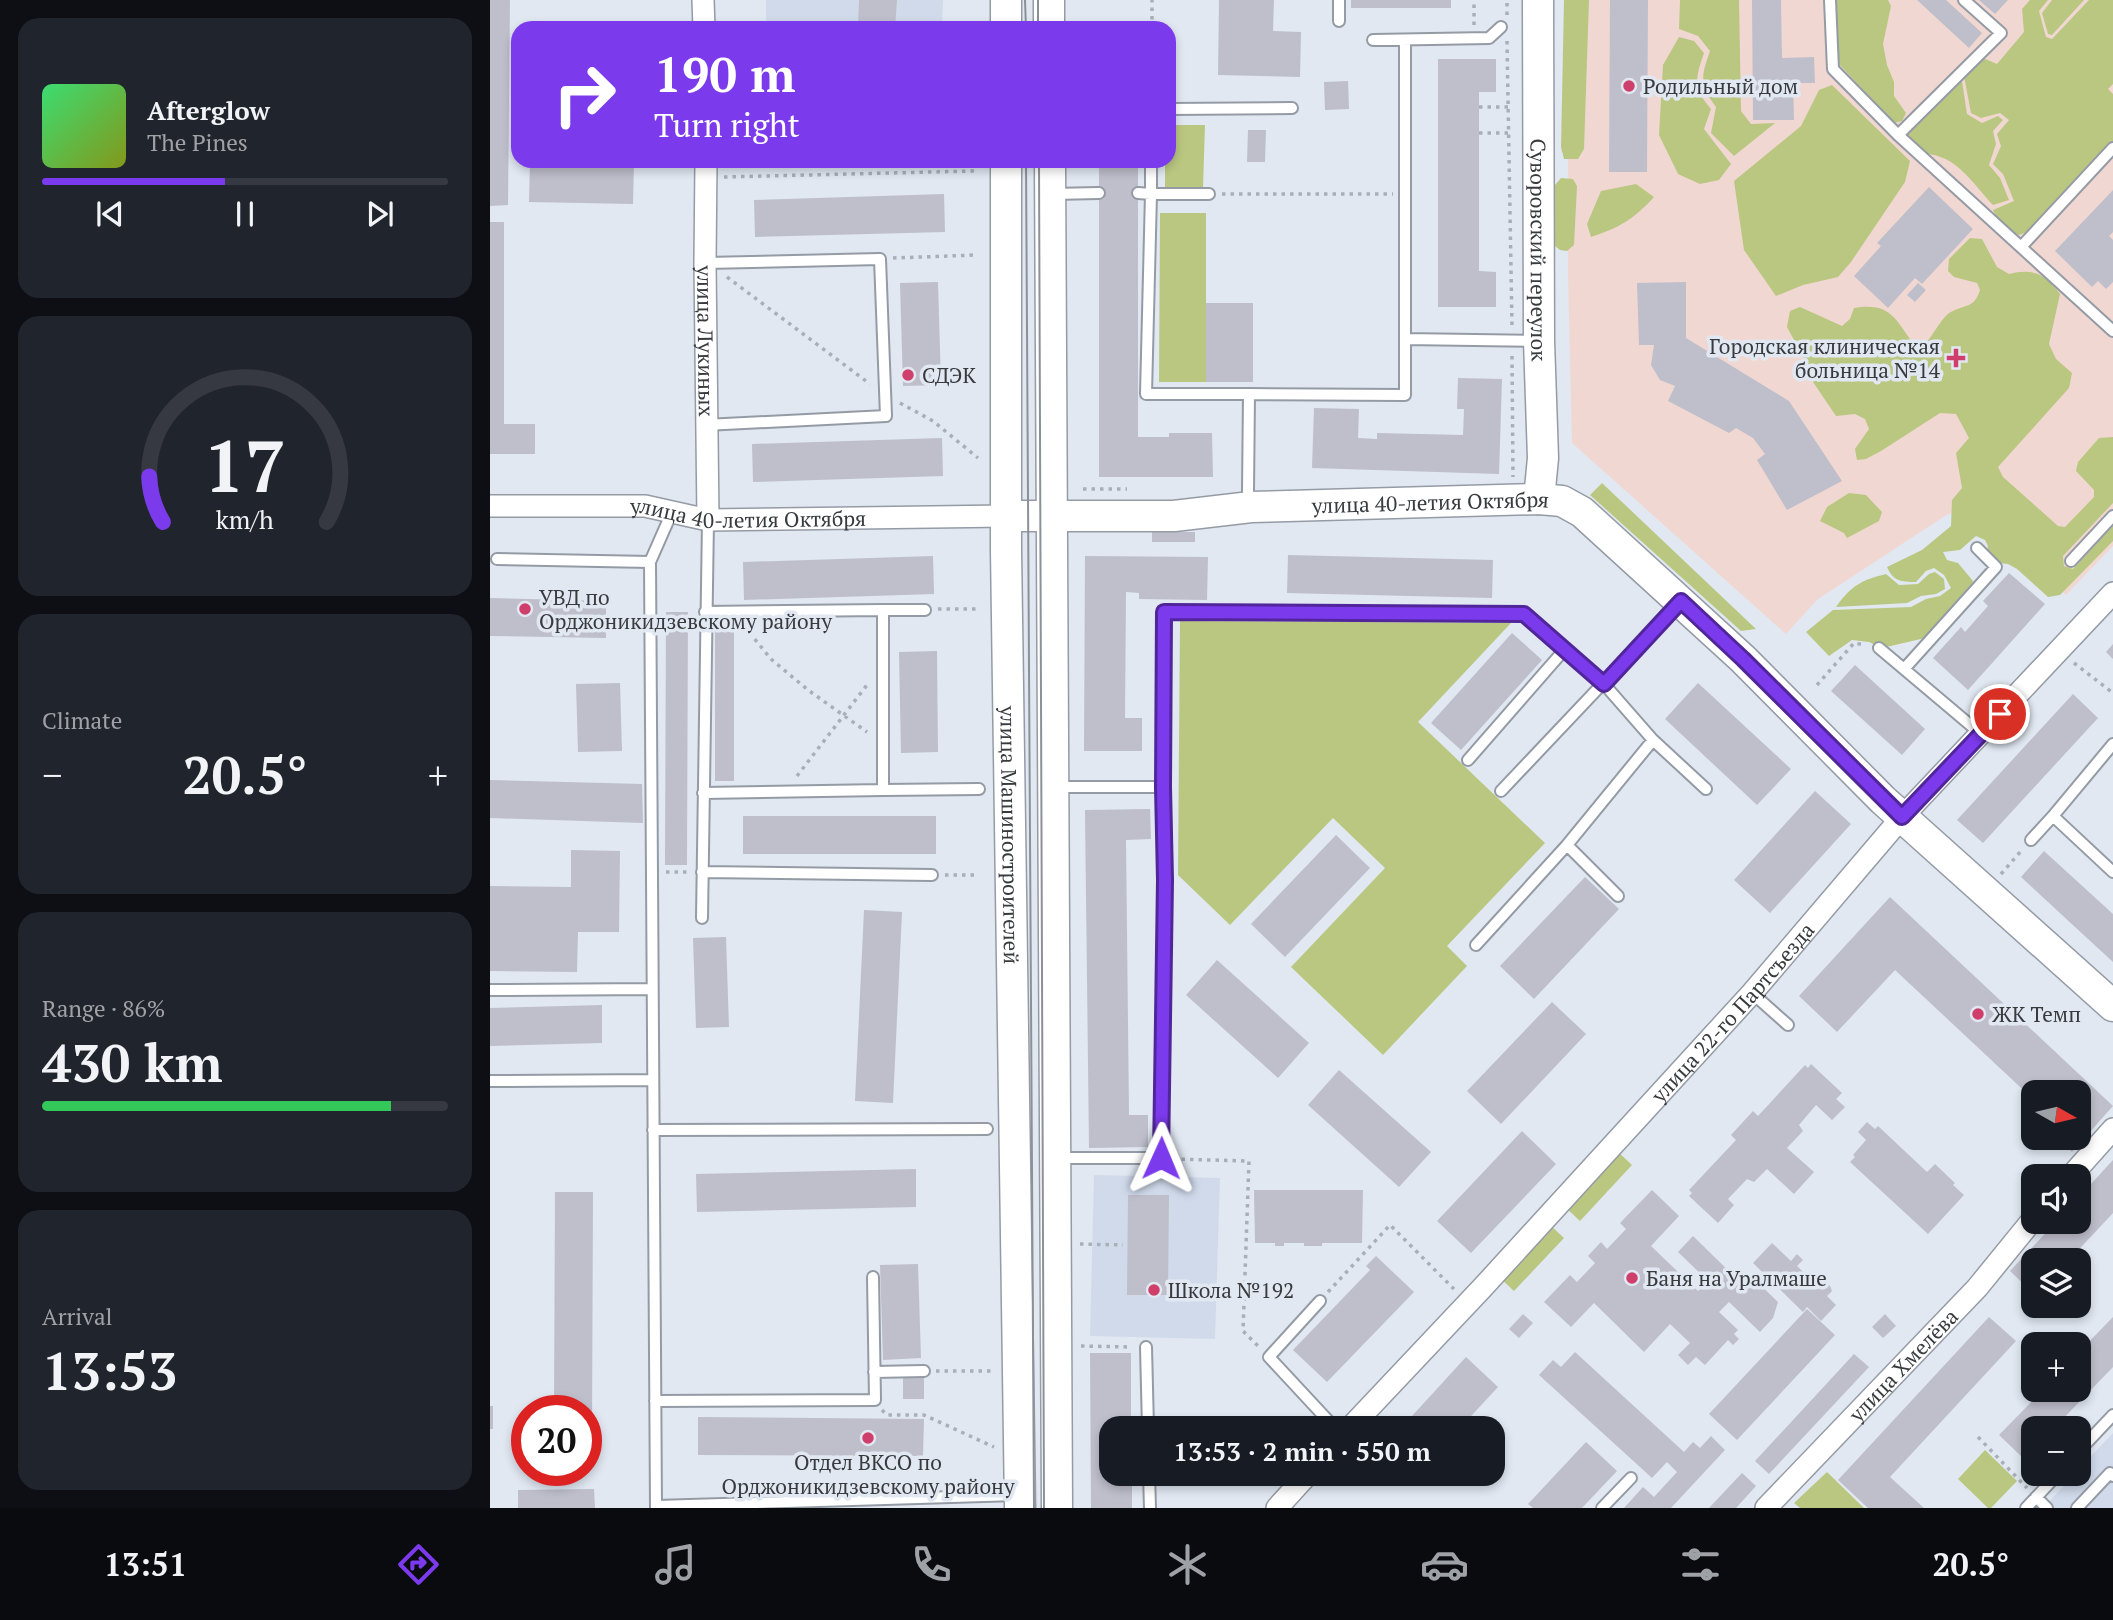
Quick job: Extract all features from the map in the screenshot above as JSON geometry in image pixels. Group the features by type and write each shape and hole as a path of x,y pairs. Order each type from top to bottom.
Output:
{"main road":[{"path":"1006,0 1006,21"},
{"path":"1049,0 1049,21"},
{"name":"Суворовский переулок","path":"1526,493 1543,458 1526,341 1538,0"},
{"name":"улица Машиностроителей","path":"1006,168 1010,907 1020,1502"},
{"name":"улица Машиностроителей","path":"1050,168 1057,1508"},
{"name":"улица 40-летия Октября","path":"1007,516 1174,516 1251,508 1526,493 1562,501 1582,512 1681,601 1902,817 2113,1006"}],"street":[{"path":"704,0 704,21"},
{"name":"улица Лукиных","path":"706,169 705,425 708,520"},
{"name":"улица 40-летия Октября","path":"490,506 645,506 708,520 1007,516"},
{"name":"улица 22-го Партсъезда","path":"1361,1416 1752,993 1902,817 2113,593"},
{"path":"2082,1164 2113,1129"},
{"name":"улица Хмелёва","path":"1766,1508 1977,1289 2021,1233"},
{"path":"1285,1505 1299,1486"}],"lane":[{"path":"1339,0 1339,21"},
{"path":"1830,0 1833,69 1898,135 2113,331"},
{"path":"1898,135 2001,33 1964,0"},
{"path":"1373,40 1489,38 1504,27"},
{"path":"1152,168 1146,394 1405,395 1405,40"},
{"path":"1176,109 1292,108"},
{"path":"2021,247 2113,148"},
{"path":"1138,193 1209,194"},
{"path":"1050,194 1098,194"},
{"path":"705,425 886,416 880,259 707,264"},
{"path":"1405,339 1526,341"},
{"path":"1248,394 1248,491 1251,508"},
{"path":"673,512 650,562 656,1507 1020,1502"},
{"path":"2071,561 2113,516"},
{"path":"702,918 708,520"},
{"path":"1904,669 1996,567 1977,548"},
{"path":"497,559 650,562"},
{"path":"1500,791 1681,601"},
{"path":"883,610 883,790"},
{"path":"705,612 925,610"},
{"path":"1055,1158 1161,1158 1165,880 1164,612 1524,614 1604,684 1653,740 1706,789"},
{"path":"1879,648 1981,734"},
{"path":"1468,760 1565,649"},
{"path":"1476,945 1567,845 1653,740"},
{"path":"2031,840 2113,744"},
{"path":"1054,786 1163,787"},
{"path":"704,793 979,789"},
{"path":"2053,816 2113,872"},
{"path":"1567,845 1618,896"},
{"path":"702,872 932,875"},
{"path":"490,990 652,989"},
{"path":"1752,993 1788,1026"},
{"path":"490,1081 653,1080"},
{"path":"653,1130 987,1129"},
{"path":"655,1401 875,1400 873,1277"},
{"path":"1320,1301 1269,1357 1324,1416"},
{"path":"1146,1347 1148,1416"},
{"path":"874,1372 924,1371"},
{"path":"2091,1438 2113,1415"},
{"path":"2077,1508 2110,1473 2113,1476"},
{"path":"1602,1508 1631,1478"},
{"path":"1149,1486 1150,1508"},
{"path":"2026,1508 2047,1486"},
{"path":"2036,1497 2047,1508"}],"path":[{"path":"1152,0 1152,21"},
{"path":"1474,0 1474,27 1504,27 1507,0"},
{"path":"1507,40 1508,133 1526,341 1526,493"},
{"path":"1479,107 1508,107"},
{"path":"1479,133 1508,133"},
{"path":"706,169 974,171"},
{"path":"1209,194 1405,194"},
{"path":"880,259 975,255"},
{"path":"707,264 886,395 933,421 978,458"},
{"path":"925,610 979,609"},
{"path":"732,611 771,659 808,690 883,743"},
{"path":"1817,685 1854,643 1879,648"},
{"path":"2072,661 2113,693"},
{"path":"785,792 883,664"},
{"path":"1999,876 2031,840"},
{"path":"652,872 702,872"},
{"path":"932,875 979,875"},
{"path":"1161,1158 1249,1161 1243,1331 1269,1357"},
{"path":"1320,1301 1390,1225 1468,1303"},
{"path":"1080,1244 1123,1245"},
{"path":"1081,1346 1146,1347"},
{"path":"924,1371 996,1371"},
{"path":"875,1400 887,1415 924,1415 999,1450"},
{"path":"1978,1437 2036,1497"}],"shaded area":[{"path":"766,0 943,0 942,21 766,21"},
{"name":"Городская клиническая больница №14","path":"1568,0 2113,0 2113,546 2066,595 1970,509 1948,514 1818,599 1786,634 1572,443 1568,275"},
{"name":"Школа №192","path":"1094,1175 1220,1178 1215,1339 1090,1336"},
{"path":"2113,1433 2113,1508 2043,1508 2064,1486 2091,1486 2091,1456"}],"green space":[{"path":"1564,0 1589,0 1584,149 1578,159 1564,159 1561,147"},
{"path":"1680,0 1739,0 1741,111 1751,124 1775,123 1734,156 1711,133 1716,107 1703,80 1710,51 1698,36 1679,29"},
{"path":"1836,0 1888,0 1891,6 1883,44 1894,82 1894,96 1906,113 1902,121 1894,123 1838,63"},
{"path":"2030,0 2048,0 2039,11 2046,37 2052,39 2089,0 2113,0 2113,84 2108,89 2113,94 2113,145 2032,230 2019,235 2003,225 1993,210 2014,201 2003,174 1993,164 2001,146 1997,134 2009,120 2000,113 1981,118 1971,113 1964,76 1983,58 1997,64 2024,32 2022,9"},
{"path":"2052,0 2084,0 2052,35 2048,34 2042,13"},
{"path":"1679,37 1694,41 1704,53 1697,83 1701,95 1711,109 1704,129 1731,164 1719,180 1700,184 1678,174 1659,135 1663,65"},
{"path":"1962,81 1967,114 1982,123 1998,116 2003,120 1993,131 1996,144 1989,165 2000,178 2009,200 1993,205 1955,165 1935,155 1924,154 1907,135"},
{"path":"1832,85 1910,161 1905,182 1838,277 1803,285 1776,296 1744,250 1734,181 1801,126 1819,90"},
{"path":"1176,125 1205,125 1203,188 1165,187 1165,168 1176,168"},
{"path":"1561,178 1573,179 1577,186 1574,245 1567,251 1555,246 1555,185"},
{"path":"1636,184 1654,197 1625,222 1591,237 1587,224 1601,191"},
{"path":"1160,213 1206,213 1206,382 1159,382"},
{"path":"1970,238 1982,239 1997,267 2009,274 2038,274 2050,282 2060,294 2049,344 2056,359 2072,373 2069,388 1998,467 2003,477 2058,526 2065,527 2094,497 2094,490 2076,471 2078,462 2099,438 2113,437 2113,503 2063,556 2064,566 2073,569 2113,525 2113,541 2060,595 2048,597 2017,569 1999,563 1987,552 1985,540 1976,536 1960,550 1943,552 1947,560 1958,563 1973,581 1970,591 1925,638 1882,648 1869,642 1852,640 1829,656 1806,632 1833,610 1911,607 1926,599 1940,596 1951,588 1944,575 1934,568 1926,571 1916,582 1911,582 1895,578 1887,567 1922,550 1951,526 1952,500 1962,488 1956,453 1969,438 1956,414 1940,413 1881,451 1866,459 1857,460 1855,449 1869,429 1865,419 1855,414 1836,416 1811,379 1808,366 1787,327 1790,311 1800,307 1842,326 1850,319 1854,308 1884,310 1897,321 1915,346 1923,346 1948,314 1972,303 1978,296 1980,290 1977,283 1954,277 1948,271 1949,259"},
{"path":"1602,483 1756,629 1741,631 1590,495"},
{"path":"1849,493 1866,495 1882,512 1879,521 1847,538 1844,533 1820,521 1827,507"},
{"path":"1935,572 1944,579 1945,589 1936,594 1921,596 1907,603 1836,607 1852,589 1870,579 1886,574 1899,585 1918,584"},
{"path":"1180,621 1511,623 1418,722 1545,843 1447,946 1467,966 1383,1055 1291,967 1385,868 1333,818 1230,925 1178,875"},
{"path":"1617,1151 1632,1165 1580,1221 1565,1207"},
{"path":"1549,1224 1564,1238 1514,1291 1499,1277"},
{"path":"1985,1450 2017,1481 1991,1508 1958,1479"},
{"path":"1827,1472 1864,1508 1800,1508 1794,1503"}],"building":[{"path":"490,0 510,0 508,205 490,206"},
{"path":"859,0 897,0 896,21 858,21"},
{"path":"1219,0 1274,0 1273,31 1301,32 1300,77 1218,75"},
{"path":"1351,0 1451,0 1451,8 1351,8"},
{"name":"Родильный дом","path":"1610,0 1648,0 1647,172 1609,172"},
{"path":"1752,0 1781,0 1782,58 1814,57 1815,83 1793,83 1794,120 1753,120"},
{"path":"1917,0 1946,0 1982,33 1969,48"},
{"path":"1979,0 2008,0 1995,14"},
{"path":"1438,59 1496,59 1496,92 1479,92 1479,271 1496,272 1496,307 1438,307"},
{"path":"1348,81 1349,109 1325,110 1324,82"},
{"path":"1248,130 1266,130 1265,162 1247,162"},
{"path":"530,168 634,168 633,204 529,202"},
{"path":"1099,168 1138,168 1138,437 1169,437 1169,433 1212,433 1213,477 1099,477"},
{"path":"1929,187 1973,229 1922,284 1915,278 1888,308 1854,276 1881,246 1877,243"},
{"path":"2113,190 2113,232 2109,236 2113,240 2113,282 2106,289 2098,281 2092,287 2055,251"},
{"path":"944,194 945,232 755,237 754,200"},
{"path":"490,222 504,222 504,424 535,424 535,454 490,454"},
{"path":"938,282 941,385 903,386 900,283"},
{"path":"1686,282 1686,338 1789,401 1842,481 1787,510 1757,460 1765,454 1753,438 1736,428 1729,433 1668,401 1675,386 1660,380 1651,365 1654,345 1639,345 1637,283"},
{"path":"1918,283 1926,290 1915,302 1907,295"},
{"path":"1206,303 1253,303 1253,382 1206,382"},
{"path":"1458,378 1502,379 1499,474 1312,468 1314,408 1359,409 1358,438 1377,439 1377,433 1463,435 1464,409 1457,409"},
{"path":"942,438 943,476 753,482 752,444"},
{"path":"1152,532 1195,532 1195,542 1152,542"},
{"path":"1288,555 1493,560 1492,598 1287,593"},
{"path":"933,556 934,594 744,600 743,562"},
{"path":"1085,556 1208,557 1207,600 1139,599 1139,593 1126,592 1125,718 1142,718 1142,751 1084,751"},
{"path":"2009,573 2045,604 1968,690 1933,658 1961,627 1965,632 1988,606 1983,601"},
{"path":"490,598 606,601 606,638 490,636"},
{"path":"666,612 688,612 687,865 665,865"},
{"path":"715,624 734,624 734,781 715,781"},
{"path":"1512,633 1542,660 1461,750 1431,723"},
{"path":"2113,644 2113,659 2106,652"},
{"path":"937,651 938,752 901,753 899,652"},
{"path":"1855,665 1925,729 1902,755 1831,691"},
{"path":"620,683 622,751 578,752 576,684"},
{"path":"1698,683 1791,769 1757,805 1665,719"},
{"path":"2073,694 2098,718 1983,843 1957,820"},
{"path":"490,780 642,784 643,823 490,818"},
{"path":"1815,791 1851,824 1770,913 1734,880"},
{"path":"1150,809 1151,839 1126,840 1129,1115 1148,1115 1148,1147 1089,1148 1085,810"},
{"path":"743,816 936,816 936,854 743,854"},
{"path":"1336,835 1370,868 1285,957 1251,924"},
{"path":"571,850 620,851 619,932 578,932 577,972 490,971 490,886 571,887"},
{"path":"2044,851 2113,914 2113,962 2021,877"},
{"path":"1585,877 1619,909 1534,999 1500,966"},
{"name":"ЖК Темп","path":"1890,897 2085,1080 2021,1080 2021,1088 1895,970 1837,1032 1799,996"},
{"path":"864,910 902,912 893,1103 855,1101"},
{"path":"726,937 729,1027 696,1028 693,938"},
{"path":"1217,960 1309,1043 1278,1078 1186,995"},
{"path":"1552,1002 1586,1034 1501,1124 1467,1091"},
{"path":"602,1005 602,1043 490,1046 490,1008"},
{"path":"1811,1064 1842,1093 1836,1099 1845,1107 1832,1120 1816,1105 1799,1125 1803,1131 1787,1148 1814,1172 1794,1194 1767,1169 1754,1182 1747,1179 1728,1199 1734,1205 1718,1223 1689,1196 1692,1193 1689,1190 1736,1140 1731,1135 1753,1111 1758,1116 1805,1065 1808,1068"},
{"path":"1339,1070 1431,1152 1399,1187 1308,1105"},
{"name":"ЖК Темп","path":"2091,1085 2113,1106 2091,1131"},
{"path":"1867,1122 1875,1129 1878,1126 1927,1172 1935,1164 1964,1195 1928,1234 1850,1162 1866,1140 1858,1132"},
{"path":"1522,1131 1556,1164 1471,1253 1437,1221"},
{"path":"2113,1160 2113,1213 2080,1248 2032,1248 2045,1234 2091,1234 2091,1184"},
{"path":"916,1169 916,1207 697,1212 696,1174"},
{"path":"1254,1190 1363,1190 1362,1243 1304,1246 1304,1243 1284,1243 1284,1246 1275,1246 1275,1243 1255,1243"},
{"name":"Баня на Уралмаше","path":"1652,1190 1679,1216 1651,1246 1698,1291 1708,1281 1678,1252 1693,1236 1739,1281 1747,1272 1778,1302 1773,1318 1760,1332 1729,1302 1719,1312 1738,1330 1734,1334 1739,1339 1733,1345 1728,1340 1705,1365 1696,1357 1688,1365 1678,1355 1690,1343 1670,1324 1644,1352 1594,1303 1571,1327 1544,1302 1570,1275 1577,1282 1595,1263 1588,1256 1601,1242 1607,1249 1626,1229 1620,1223"},
{"path":"555,1192 593,1192 592,1395 554,1395"},
{"path":"1128,1195 1169,1195 1168,1295 1127,1295"},
{"path":"1772,1243 1791,1261 1797,1254 1803,1260 1797,1266 1819,1287 1825,1281 1830,1286 1832,1291 1827,1296 1836,1305 1821,1321 1807,1307 1803,1312 1753,1263"},
{"path":"1376,1256 1414,1292 1327,1382 1293,1350 1370,1270 1366,1266"},
{"path":"2021,1259 2021,1282 2010,1271"},
{"path":"918,1264 921,1358 883,1360 880,1265"},
{"path":"1807,1309 1835,1335 1737,1440 1709,1414"},
{"path":"1523,1314 1533,1323 1519,1338 1509,1329"},
{"path":"1885,1314 1896,1326 1883,1338 1872,1327"},
{"path":"1989,1317 2016,1341 1890,1477 1924,1508 1868,1508 1838,1480"},
{"path":"2113,1317 2113,1367 2091,1390 2091,1340"},
{"path":"1575,1352 1684,1452 1693,1442 1700,1448 1711,1436 1725,1450 1671,1508 1624,1508 1643,1487 1654,1497 1677,1472 1667,1462 1652,1478 1539,1375 1553,1360 1561,1367"},
{"path":"1090,1353 1131,1353 1131,1416 1099,1416 1099,1486 1132,1486 1132,1508 1091,1508"},
{"path":"1854,1354 1869,1367 1769,1474 1755,1461"},
{"path":"1466,1357 1498,1387 1471,1416 1412,1416"},
{"path":"903,1378 924,1378 924,1399 903,1399"},
{"path":"2031,1402 2079,1402 2066,1416 2021,1416 2021,1456 1999,1435"},
{"path":"490,1406 493,1406 493,1429 490,1429"},
{"path":"698,1417 924,1419 923,1456 698,1455"},
{"path":"1586,1442 1617,1471 1582,1508 1533,1508 1528,1504"},
{"path":"1742,1473 1756,1486 1736,1508 1709,1508"},
{"path":"594,1489 595,1508 518,1508 518,1490"}],"tram line":[{"path":"1025,0 1026,21"},
{"path":"1038,0 1038,21"},
{"path":"1026,168 1034,1508"},
{"path":"1039,168 1044,1508"}],"place":[{"name":"Родильный дом","path":"1629,86"},
{"name":"Городская клиническая больница №14","path":"1956,358"},
{"name":"СДЭК","path":"908,375"},
{"name":"УВД по Орджоникидзевскому району","path":"525,609"},
{"name":"ЖК Темп","path":"1978,1014"},
{"name":"Баня на Уралмаше","path":"1632,1278"},
{"name":"Школа №192","path":"1154,1290"},
{"name":"Отдел ВКСО по Орджоникидзевскому району","path":"868,1438"}],"route":[{"path":"1161,1158 1165,880 1164,612 1524,614 1604,684 1681,601 1902,817 2000,714"}]}
